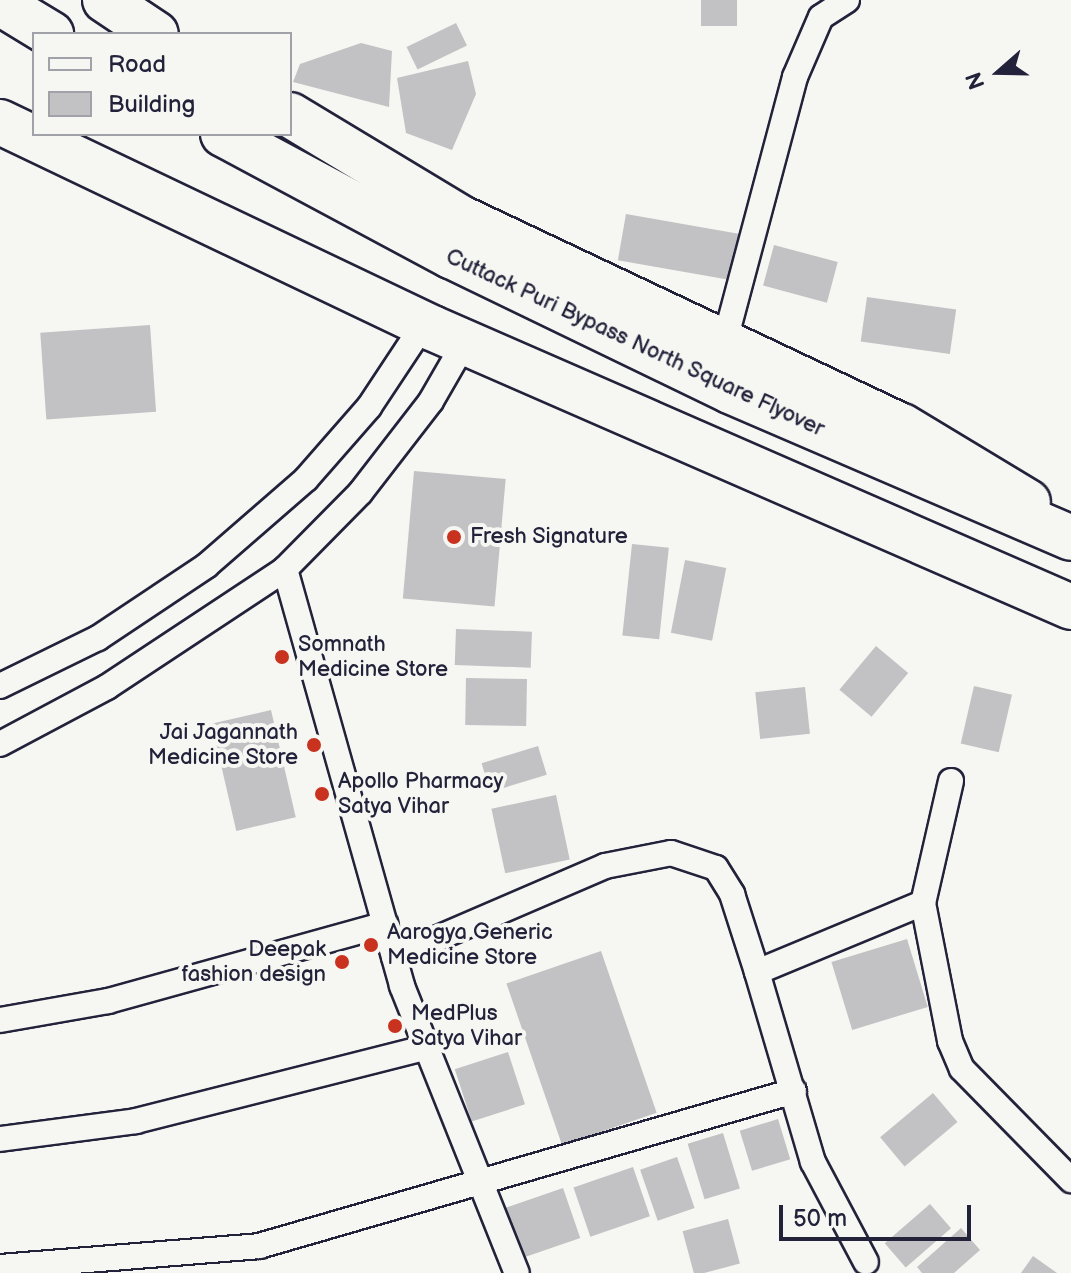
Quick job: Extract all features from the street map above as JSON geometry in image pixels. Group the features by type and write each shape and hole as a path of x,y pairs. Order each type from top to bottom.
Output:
{"highway":[{"path":"0,3 48,32"},
{"path":"292,116 461,218 978,469 1019,494 1064,535"},
{"path":"0,122 445,333 1071,607"},
{"name":"Cuttack Puri Bypass North Square Flyover","path":"227,136 451,256 980,503 1064,535"}],"street":[{"path":"724,344 795,77 821,17 847,0"},
{"path":"0,744 107,687 285,569 360,493 431,401 445,333"},
{"path":"0,686 98,638 206,566 306,479 369,407 445,333"},
{"path":"285,569 394,957 424,1048 478,1179 509,1272"},
{"path":"951,781 923,903 934,988 962,1069 1071,1180"},
{"path":"394,957 605,866 671,853 716,868 732,894 813,1162 866,1262"},
{"path":"757,972 923,903"},
{"path":"0,1020 108,1001 385,924"},
{"path":"0,1139 136,1121 424,1048"},
{"path":"0,1267 224,1253 794,1091"}],"building":[{"path":"701,0 737,0 737,26 701,26"},
{"path":"456,23 467,45 418,70 407,47"},
{"path":"361,43 392,51 389,107 293,82 300,64"},
{"path":"468,61 476,94 452,150 406,133 397,78"},
{"path":"626,214 744,235 736,281 618,260"},
{"path":"774,245 838,262 827,303 763,286"},
{"path":"867,297 956,310 950,354 861,342"},
{"path":"150,325 156,412 46,419 40,333"},
{"path":"414,471 506,479 494,607 403,599"},
{"path":"632,544 669,548 659,639 622,635"},
{"path":"685,560 726,568 712,641 671,633"},
{"path":"456,629 532,632 531,668 455,665"},
{"path":"876,646 908,673 872,717 839,690"},
{"path":"466,678 527,679 526,726 465,725"},
{"path":"974,686 1012,695 999,752 961,743"},
{"path":"805,687 810,734 760,739 755,692"},
{"path":"271,710 296,817 236,831 212,724"},
{"path":"538,746 547,775 490,792 482,763"},
{"path":"556,795 570,860 505,873 491,809"},
{"path":"907,939 928,1007 852,1030 831,962"},
{"path":"601,951 657,1113 562,1145 506,984"},
{"path":"508,1052 525,1104 472,1122 455,1069"},
{"path":"933,1093 957,1122 905,1166 880,1137"},
{"path":"778,1119 790,1159 752,1171 740,1131"},
{"path":"723,1133 740,1188 705,1199 688,1144"},
{"path":"677,1157 695,1208 658,1221 640,1170"},
{"path":"633,1167 650,1216 590,1237 573,1188"},
{"path":"563,1188 580,1238 521,1259 503,1209"},
{"path":"930,1204 951,1228 906,1268 885,1243"},
{"path":"728,1219 740,1263 694,1273 683,1231"},
{"path":"961,1228 980,1250 954,1273 922,1273 917,1267"},
{"path":"1033,1256 1057,1273 1021,1273"}],"place":[{"name":"Fresh Signature","path":"454,537"},
{"name":"Somnath Medicine Store","path":"282,657"},
{"name":"Jai Jagannath Medicine Store","path":"314,745"},
{"name":"Apollo Pharmacy Satya Vihar","path":"322,794"},
{"name":"Aarogya Generic Medicine Store","path":"371,945"},
{"name":"Deepak fashion design","path":"342,962"},
{"name":"MedPlus Satya Vihar","path":"395,1026"}]}
